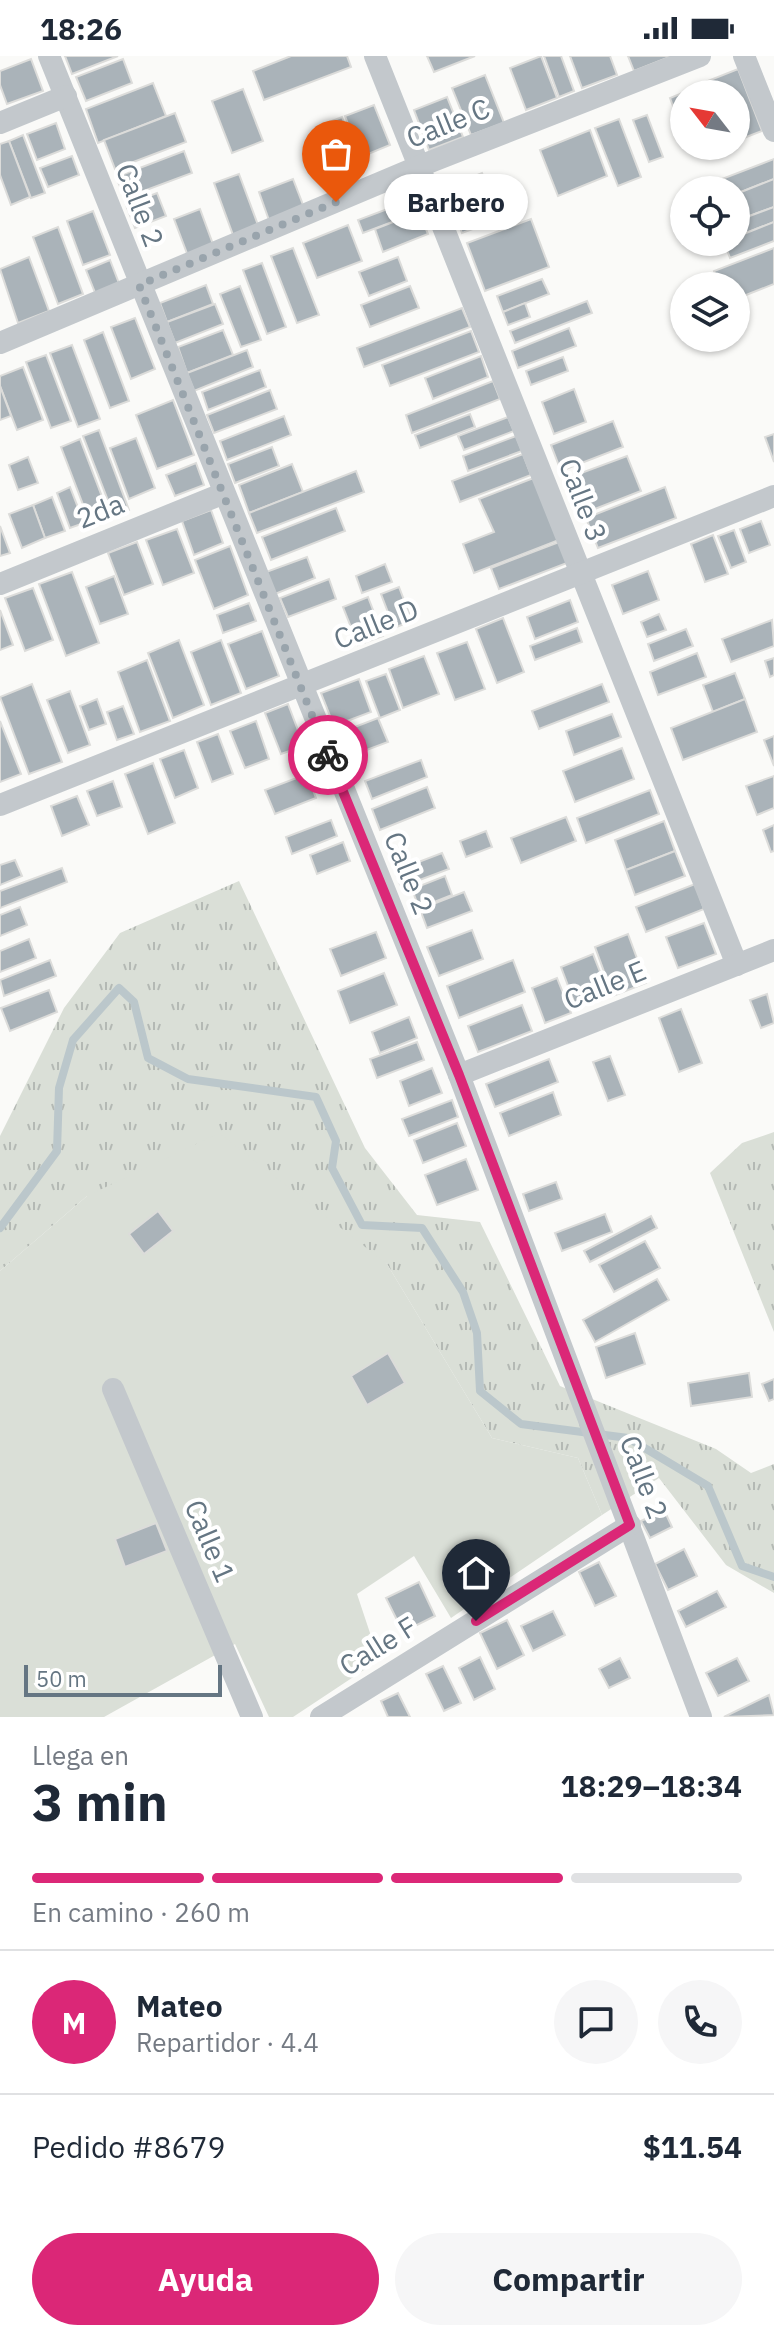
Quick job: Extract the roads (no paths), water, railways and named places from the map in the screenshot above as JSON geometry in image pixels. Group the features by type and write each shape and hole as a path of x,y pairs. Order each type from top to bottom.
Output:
{"street":[{"name":"Calle 2","path":"49,56 222,494 459,1075 701,1717"},
{"name":"Calle 3","path":"375,56 737,965"},
{"name":"Calle C","path":"0,343 420,166 700,56"},
{"path":"744,56 774,131"},
{"path":"0,123 66,96"},
{"name":"2da","path":"0,584 222,494"},
{"name":"Calle D","path":"0,805 774,496"},
{"name":"Calle E","path":"459,1075 774,950"},
{"name":"Calle 1","path":"113,1389 252,1717"},
{"name":"Calle F","path":"321,1717 630,1525"}],"waterway":[{"path":"0,1228 57,1151 59,1088 73,1040 119,988 134,1002 148,1058 188,1079 316,1097 336,1141 332,1168 362,1225 422,1228 463,1292 477,1333 480,1391 521,1424 628,1438 708,1486 742,1566 774,1577"}],"place":[{"name":"Barbero","path":"336,202"}]}
